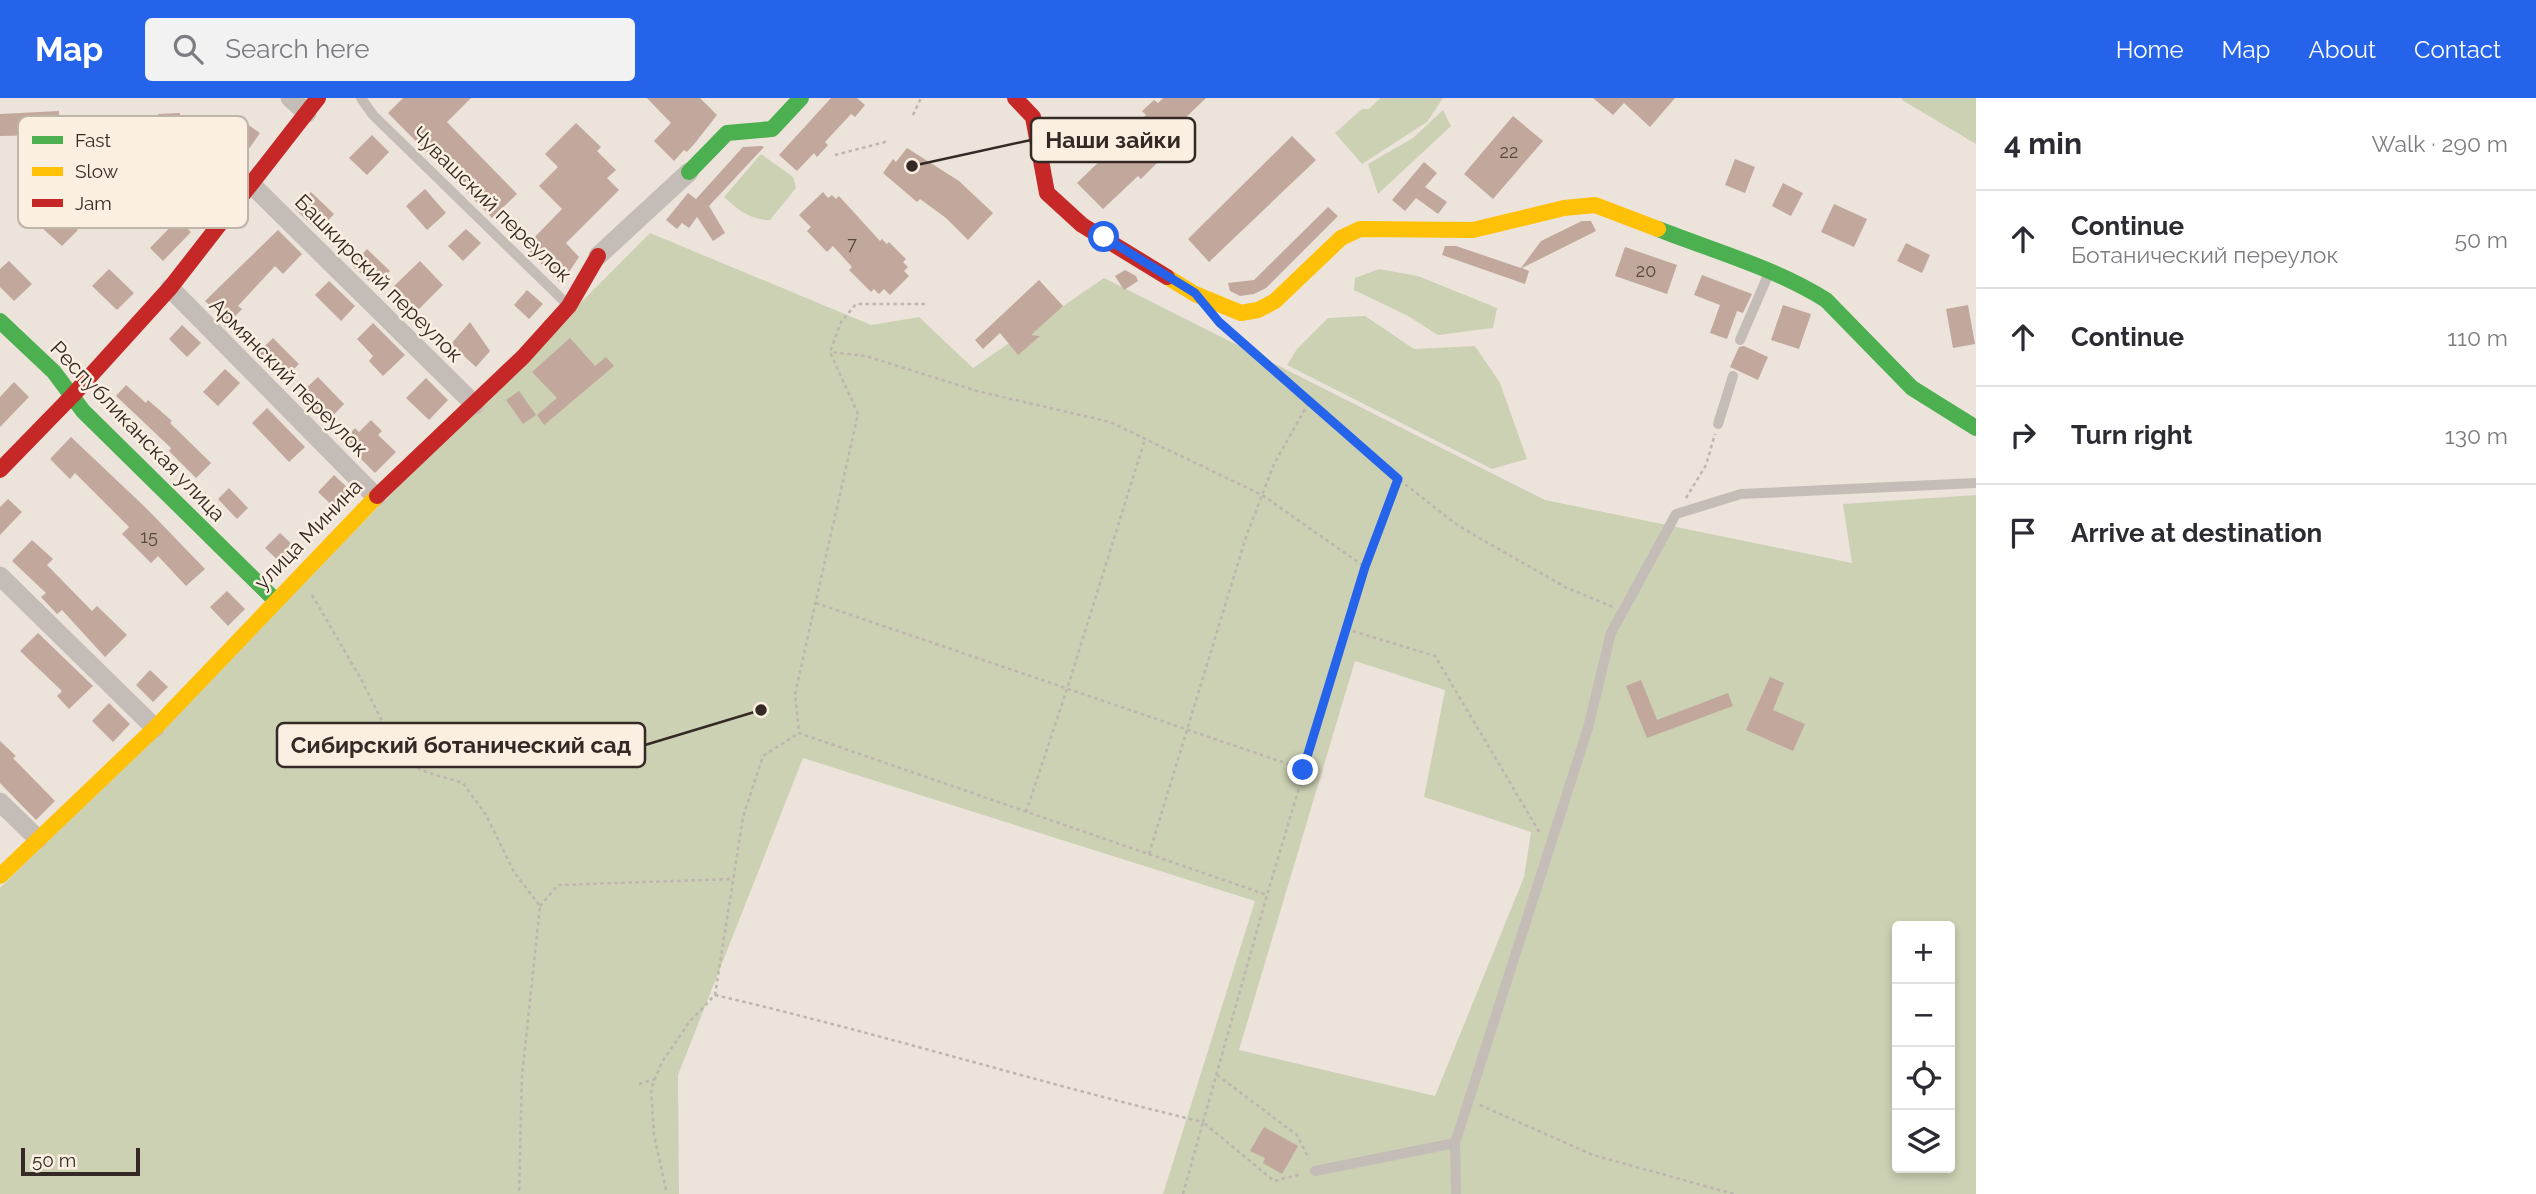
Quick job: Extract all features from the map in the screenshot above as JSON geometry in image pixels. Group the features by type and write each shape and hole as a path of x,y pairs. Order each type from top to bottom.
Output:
{"street":[{"path":"248,190 312,106 290,98"},
{"name":"улица Минина","path":"0,876 155,728 376,497 523,357 569,306 598,256 727,133 772,129 801,98"},
{"path":"1015,98 1033,117 1047,193 1055,202 1082,225 1195,293 1241,313 1258,310 1275,301 1340,238 1350,232 1360,229 1473,230 1581,205 1595,205 1810,290 1826,300 1912,388 1976,428"},
{"name":"Башкирский переулок","path":"252,185 475,405"},
{"path":"0,470 72,396 170,288 218,228"},
{"name":"Армянский переулок","path":"170,288 376,497"},
{"name":"Республиканская улица","path":"0,321 54,372 83,411 276,601"},
{"path":"0,576 155,728"},
{"path":"0,802 38,839"}],"lane":[{"name":"Чувашский переулок","path":"360,98 373,115 569,306"},
{"path":"1741,340 1769,272"},
{"path":"1718,424 1733,376"},
{"path":"1456,1194 1455,1143 1588,728 1611,633 1676,514 1741,494 1976,483"},
{"path":"1315,1171 1455,1143"}],"path":[{"path":"913,115 921,98"},
{"path":"835,155 889,141"},
{"path":"799,733 795,694 858,414 830,352 841,322 856,304 925,304"},
{"path":"1229,331 1398,479 1457,525 1565,587 1622,611"},
{"path":"830,352 866,356 977,391 1110,422 1262,495 1365,567"},
{"path":"1148,854 1246,537 1274,464 1310,400"},
{"path":"1676,514 1706,465 1718,424"},
{"path":"1026,812 1144,439"},
{"path":"1183,1194 1303,770 1365,567 1398,479"},
{"path":"299,578 361,679 386,729 420,770 463,783 486,814 514,872 540,906"},
{"path":"816,603 1303,770"},
{"path":"1346,629 1435,656 1549,849"},
{"path":"799,733 1266,895"},
{"path":"667,1190 654,1135 651,1089 662,1062 690,1021 715,995 743,817 763,756 799,733"},
{"path":"519,1194 522,1076 540,906 558,885 734,879"},
{"path":"715,995 797,1014 1203,1122 1274,1181 1315,1171 1297,1135 1216,1074"},
{"path":"639,1084 655,1079"},
{"path":"1468,1100 1592,1154 1734,1194"}],"green space":[{"path":"1380,98 1443,98 1427,122 1362,164 1335,133 1362,109 1369,109"},
{"path":"1976,98 1976,144 1902,100"},
{"path":"1443,110 1451,126 1378,194 1368,164 1413,138"},
{"path":"761,154 793,177 796,188 770,220 745,213 724,197"},
{"path":"650,233 871,325 919,317 973,368 1104,278 1545,500 1852,563 1843,504 1976,495 1976,1194 1163,1194 1255,901 803,758 678,1075 679,1194 0,1194 0,888","holes":["1355,661 1445,690 1424,797 1531,832 1524,877 1435,1096 1239,1050"]},
{"path":"1379,269 1418,276 1497,308 1493,328 1438,335 1408,316 1354,290 1355,278"},
{"path":"1365,316 1414,349 1475,346 1500,383 1527,459 1492,469 1287,365 1297,349 1328,318"}],"building":[{"path":"403,98 471,98 447,122 517,194 492,218 388,113"},
{"path":"647,98 700,98 717,115 687,152 684,150 674,161 654,141 671,123"},
{"path":"831,98 857,98 865,105 855,117 851,114 825,142 828,145 817,157 814,153 797,171 779,155"},
{"path":"1163,98 1206,98 1154,148 1160,153 1154,159 1157,163 1141,179 1138,176 1103,209 1077,183 1105,156 1110,161 1139,133 1133,127 1146,115 1142,111 1154,100 1158,103"},
{"path":"1593,98 1675,98 1650,127 1624,103 1613,115"},
{"path":"59,111 59,116 18,116 18,136 0,136 0,114"},
{"path":"180,113 180,116 158,116"},
{"path":"1513,116 1543,141 1493,199 1464,174"},
{"path":"576,123 601,147 597,151 616,170 607,178 619,190 566,243 579,257 561,284 525,247 562,209 539,186 558,167 545,154"},
{"path":"248,125 260,133 248,150"},
{"path":"372,135 389,152 367,175 349,158"},
{"path":"1292,136 1316,160 1209,262 1188,239"},
{"path":"743,147 764,147 709,206 725,233 713,241 697,217 689,228 682,223 677,229 666,220 688,193 696,199"},
{"path":"907,148 959,181 993,213 968,240 946,218 920,199 917,202 883,173 893,159 896,162"},
{"path":"1735,159 1755,167 1745,193 1725,185"},
{"path":"1424,162 1437,173 1425,187 1447,202 1438,214 1416,198 1405,211 1392,200"},
{"path":"1783,183 1803,193 1791,216 1772,206"},
{"path":"425,189 446,213 427,230 406,206"},
{"path":"311,192 334,214 318,231 295,209"},
{"path":"823,192 828,198 832,195 836,199 839,196 880,241 882,239 887,244 889,242 906,259 903,262 908,267 904,271 909,276 890,295 884,289 879,294 874,289 871,292 849,270 852,267 833,246 827,252 807,231 811,227 799,215"},
{"path":"1834,204 1867,219 1854,247 1821,232"},
{"path":"1328,207 1338,216 1266,288 1254,294 1240,296 1230,291 1228,283 1254,280"},
{"path":"1582,221 1591,221 1596,231 1522,268 1529,271 1525,284 1442,255 1445,246 1456,246 1521,268 1541,241"},
{"path":"42,228 78,230 62,246"},
{"path":"169,228 187,228 191,232 163,261 150,248"},
{"path":"466,229 481,243 463,261 448,246"},
{"path":"278,230 302,254 283,274 275,266 238,306 242,309 225,327 215,316 218,313 205,301"},
{"path":"1906,243 1930,255 1922,273 1897,261"},
{"path":"1625,247 1677,265 1667,294 1615,276"},
{"path":"367,249 390,271 375,287 352,265"},
{"path":"9,261 32,284 14,301 0,287 0,269"},
{"path":"420,261 443,285 418,310 394,286"},
{"path":"109,269 134,293 117,310 92,286"},
{"path":"1125,270 1136,276 1138,281 1124,290 1115,276"},
{"path":"1702,275 1752,294 1743,313 1737,311 1727,339 1710,333 1720,305 1694,295"},
{"path":"1039,280 1063,306 1031,335 1040,336 1018,355 1000,333 983,349 975,340"},
{"path":"329,281 355,306 341,321 315,295"},
{"path":"527,290 543,304 529,319 514,305"},
{"path":"1783,305 1811,314 1799,349 1771,340"},
{"path":"1968,305 1975,344 1953,348 1946,309"},
{"path":"470,322 490,351 476,367 451,344"},
{"path":"373,323 405,355 383,376 369,361 373,356 357,339"},
{"path":"182,325 201,343 187,357 169,339"},
{"path":"273,338 299,364 284,379 258,353"},
{"path":"570,338 595,366 606,357 614,366 544,425 537,415 557,398 532,372"},
{"path":"1744,346 1768,357 1758,380 1730,367 1739,347"},
{"path":"225,369 240,383 218,406 203,392"},
{"path":"318,377 344,404 327,422 299,395"},
{"path":"426,378 448,400 429,420 406,398"},
{"path":"14,382 29,397 0,427 0,397"},
{"path":"126,385 172,421 170,423 211,463 196,478 169,451 171,448 116,396"},
{"path":"519,391 536,415 523,424 506,400"},
{"path":"267,408 305,447 289,462 252,423"},
{"path":"371,420 382,431 378,435 396,452 375,473 343,441 355,428 359,432"},
{"path":"71,437 205,569 186,586 158,556 151,563 122,534 129,527 75,473 70,479 50,459"},
{"path":"334,475 354,494 338,511 318,492"},
{"path":"229,488 248,508 237,519 218,499"},
{"path":"8,499 22,512 0,535 0,507"},
{"path":"280,533 300,552 285,567 265,548"},
{"path":"32,540 53,559 47,565 92,611 97,606 127,635 105,657 62,610 57,614 41,597 46,593 12,561"},
{"path":"227,591 245,609 228,626 210,607"},
{"path":"38,633 93,686 69,709 57,696 62,691 20,651"},
{"path":"150,670 168,687 153,702 136,685"},
{"path":"1770,677 1784,683 1773,710 1805,724 1793,751 1746,730"},
{"path":"1641,680 1657,720 1728,693 1733,706 1647,738 1626,686"},
{"path":"109,703 130,724 113,742 92,721"},
{"path":"0,741 55,801 36,820 0,783"},
{"path":"1264,1127 1298,1146 1282,1174 1263,1163 1265,1158 1250,1151"}],"traffic: fast":[{"path":"689,172 727,133 772,129 801,98"},
{"path":"1658,229 1765,269 1826,300 1912,388 1976,428"},
{"path":"0,321 54,372 83,411 276,601"}],"traffic: slow":[{"path":"1167,277 1195,294 1241,313 1258,310 1275,301 1341,238 1360,229 1473,230 1564,208 1595,205 1658,229"},
{"path":"0,876 155,728 377,496"}],"traffic: jam":[{"path":"248,188 318,98"},
{"path":"1015,98 1033,117 1047,193 1082,225 1167,277"},
{"path":"0,470 72,396 170,288 217,228"},
{"path":"377,496 523,357 569,306 598,256"}],"place":[{"name":"Наши зайки","path":"912,166"},
{"name":"Сибирский ботанический сад","path":"761,710"}],"route":[{"path":"1104,237 1195,293 1219,322 1398,479 1365,567 1303,770"}]}
